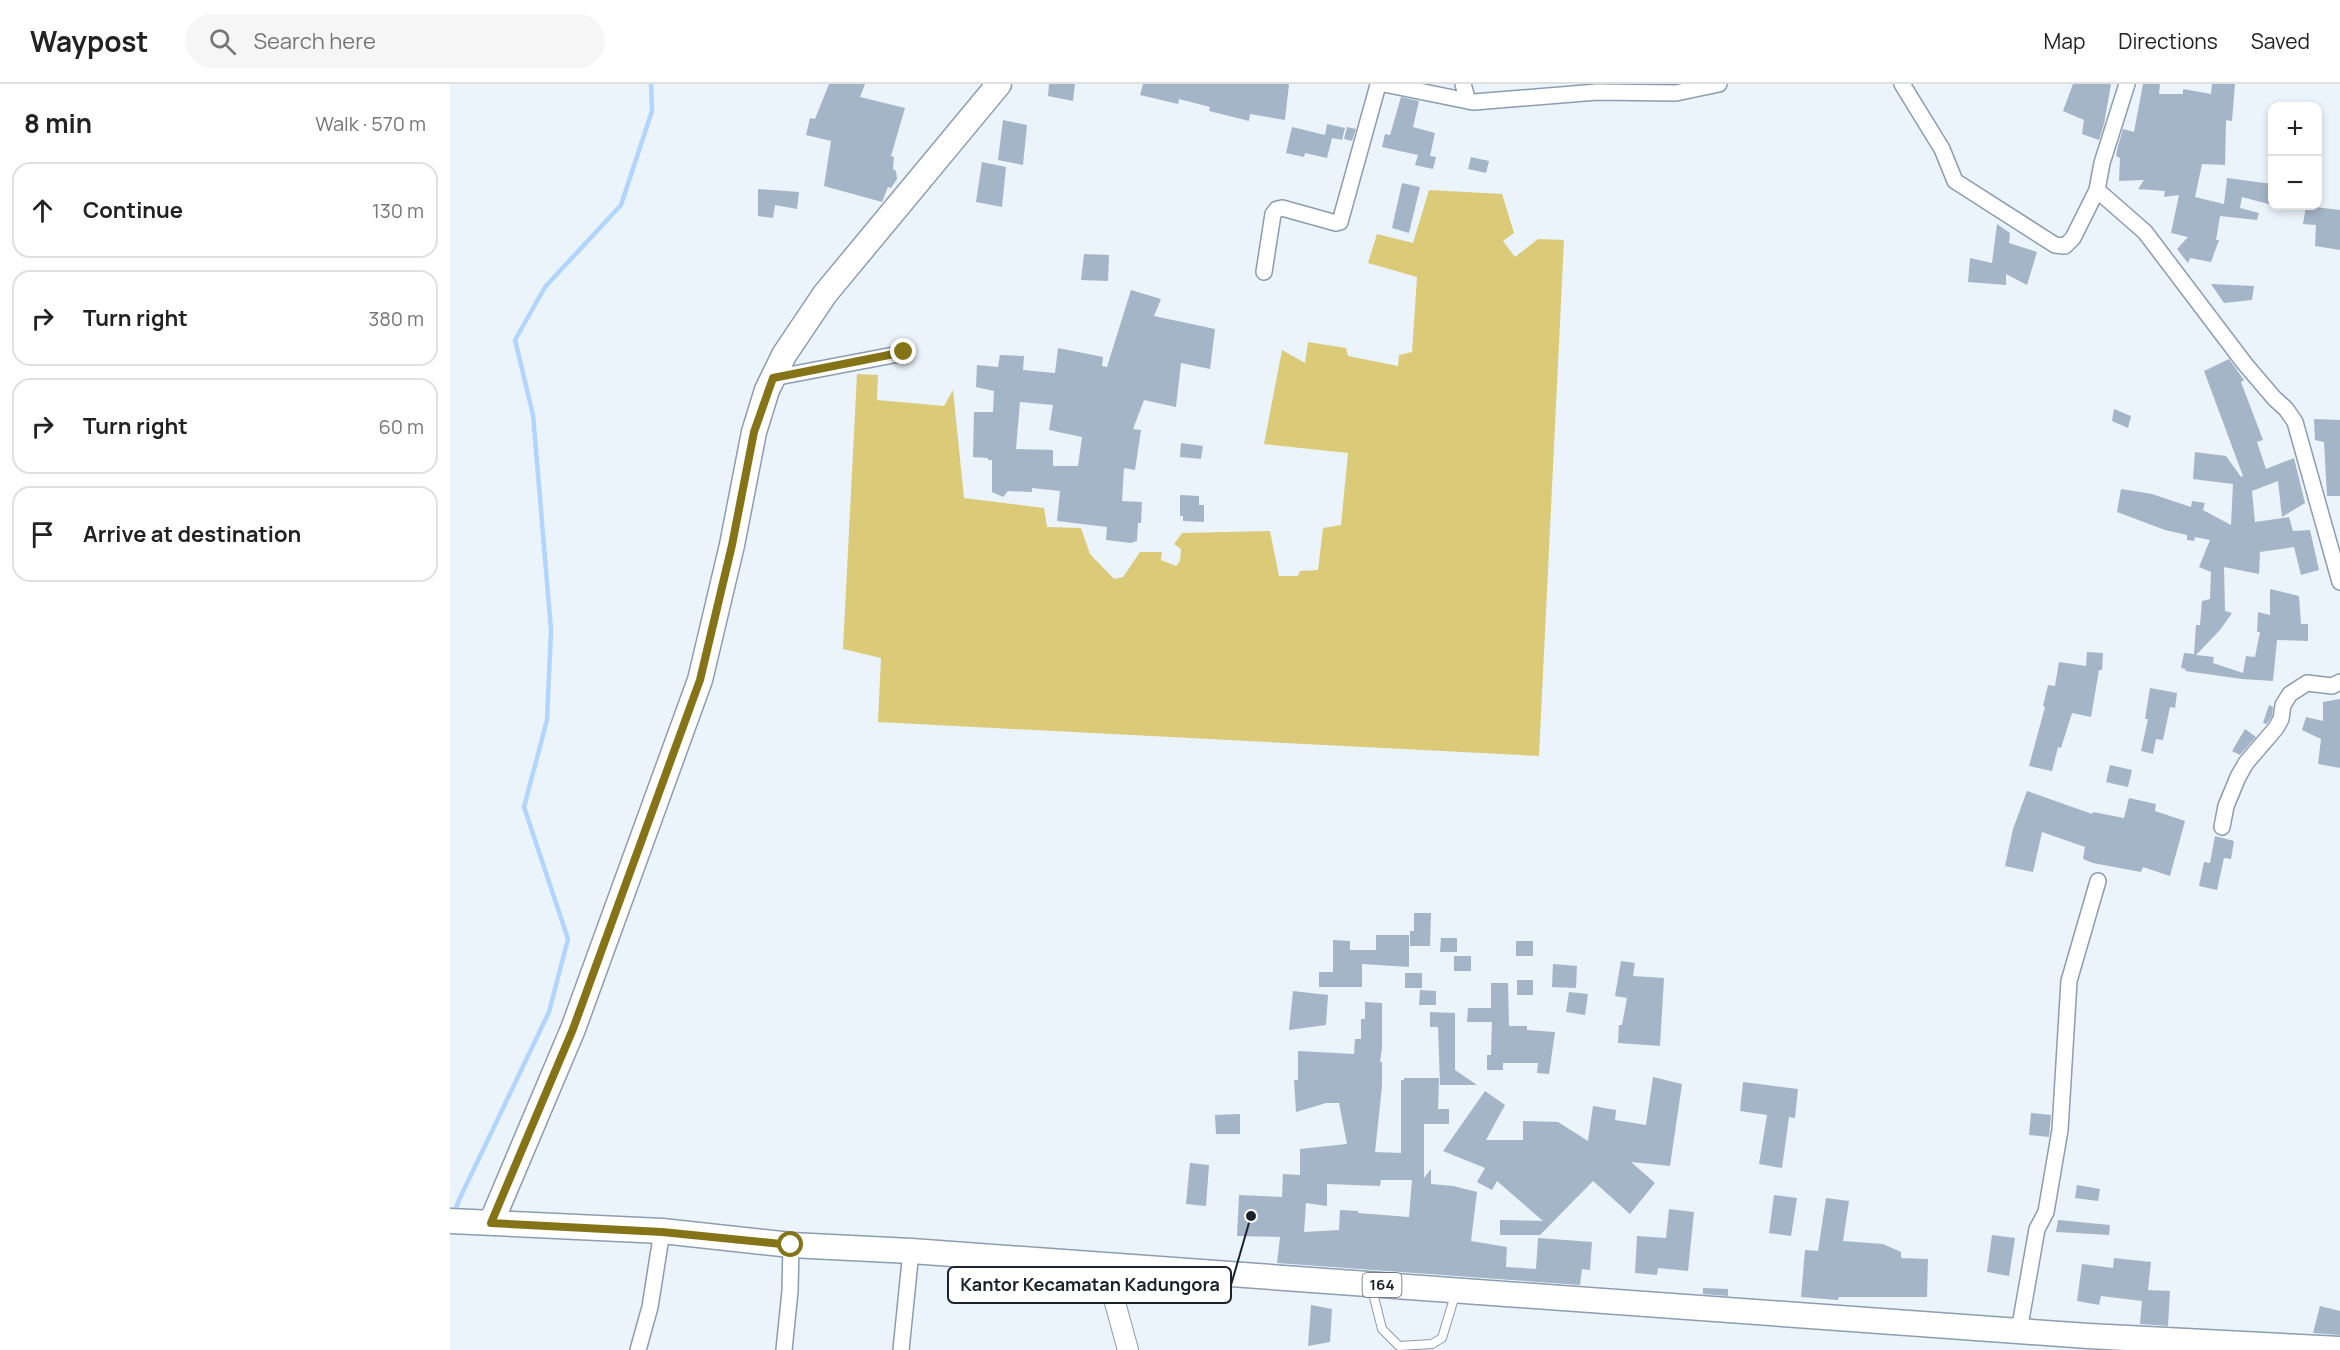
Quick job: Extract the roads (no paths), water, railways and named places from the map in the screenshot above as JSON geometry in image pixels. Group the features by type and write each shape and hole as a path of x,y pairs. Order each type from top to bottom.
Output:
{"main road":[{"path":"484,1223 573,1029 700,680 732,545 754,432 773,378 784,355 825,294 999,84"},
{"name":"164","path":"450,1221 662,1232 791,1245 911,1251 2019,1331 2117,1344 2288,1346 2340,1349"}],"street":[{"path":"1264,272 1273,214 1277,209 1282,208 1336,223 1340,222 1378,85 1384,84 1468,101 1532,91 1676,93 1719,84"},
{"path":"1463,84 1468,101"},
{"path":"1902,84 1942,149 1955,181 2055,245 2065,246 2073,238 2097,190 2102,163 2127,84"},
{"path":"2097,190 2145,232 2245,364 2295,422 2340,582"},
{"path":"773,378 904,352"},
{"path":"2222,827 2226,806 2238,777 2246,763 2276,729 2283,705 2290,694 2307,683 2332,686 2340,682"},
{"path":"2019,1331 2037,1229 2046,1212 2060,1130 2069,981 2098,881"},
{"path":"638,1350 650,1307 662,1232"},
{"path":"784,1350 790,1291 791,1245"},
{"path":"901,1350 911,1251"},
{"path":"1105,1266 1128,1350"}],"lane":[{"path":"1372,1284 1375,1308 1382,1329 1399,1346 1432,1344 1442,1338 1456,1290"}],"waterway":[{"path":"454,1214 549,1012 568,939 524,807 547,720 551,630 533,415 515,340 545,287 621,205 652,111 651,84"}],"place":[{"name":"Kantor Kecamatan Kadungora","path":"1251,1216"}]}
